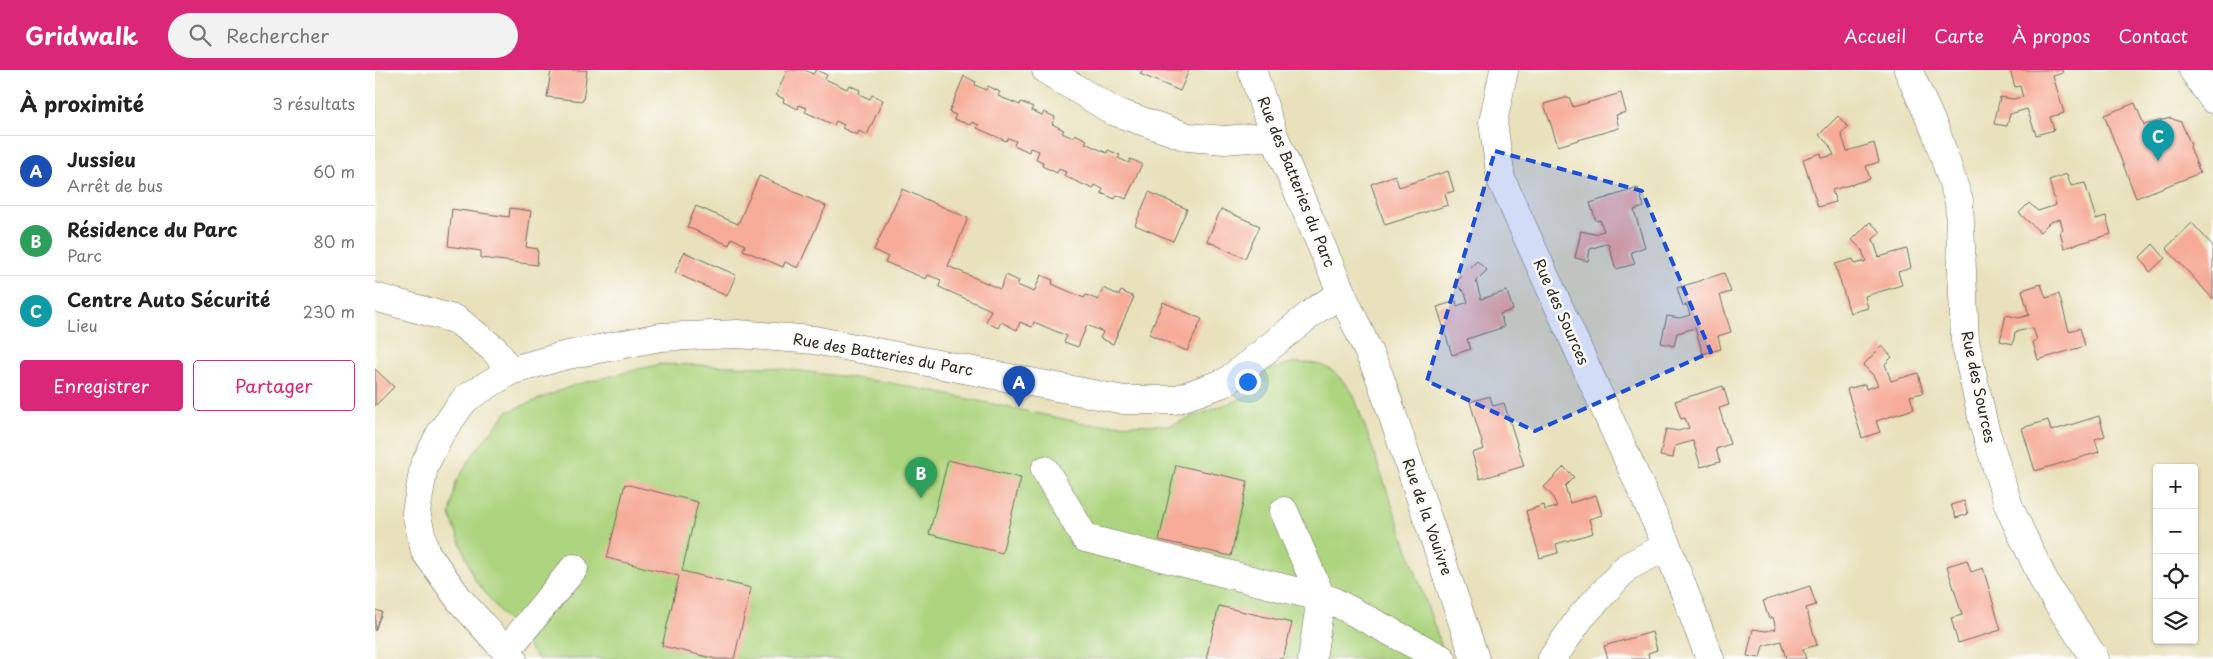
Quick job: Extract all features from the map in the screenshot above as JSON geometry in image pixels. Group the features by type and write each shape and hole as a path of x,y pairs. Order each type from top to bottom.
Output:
{"street":[{"path":"1046,70 1113,111 1188,137 1225,140 1275,136"},
{"name":"Rue des Batteries du Parc","path":"1252,70 1275,136 1342,294 1379,375"},
{"name":"Rue des Sources","path":"1503,70 1493,122 1501,179 1667,546 1710,659"},
{"name":"Rue des Sources","path":"1908,70 1936,132 1959,201 1965,341 1984,426 2007,499 2046,585 2095,659"},
{"path":"2193,70 2213,99"},
{"name":"Rue des Batteries du Parc","path":"510,655 459,598 425,551 416,512 424,466 440,434 465,400 510,371 563,356 660,337 738,334 814,340 1124,400 1175,400 1226,382 1317,309 1342,294"},
{"path":"375,297 457,320 495,350 510,371"},
{"name":"Rue de la Vouivre","path":"1379,375 1475,659"},
{"path":"1045,470 1085,538 1331,600 1442,659"},
{"path":"1284,511 1321,597 1312,659"},
{"path":"1552,659 1580,618 1627,567 1667,546"},
{"path":"510,655 574,568"}],"highlighted area":[{"path":"1495,151 1642,191 1711,352 1535,431 1427,381"}],"green space":[{"path":"1292,363 1321,365 1339,377 1353,393 1446,659 538,659 474,579 450,515 456,482 474,453 507,412 574,385 660,364 770,367 892,383 1088,424 1171,425 1246,397 1267,370"}],"building":[{"path":"551,70 587,70 583,101 547,97"},
{"path":"787,70 805,70 813,74 816,70 827,75 825,79 847,89 849,85 860,90 859,94 870,99 872,95 883,100 867,135 859,131 857,135 842,128 844,125 836,121 834,125 805,112 807,108 799,105 798,109 783,102 784,99 776,95"},
{"path":"1142,70 1189,70 1180,91 1140,74"},
{"path":"2010,70 2062,70 2063,73 2053,76 2064,113 2050,117 2054,130 2036,135 2027,109 2010,114 2007,126 1994,124 2000,97 2013,99 2023,97 2020,86 2015,87"},
{"path":"964,76 976,82 975,85 986,90 988,86 1000,92 998,96 1020,105 1021,102 1033,107 1031,110 1042,115 1044,112 1055,117 1052,124 1064,130 1062,133 1073,138 1075,134 1087,140 1085,143 1107,153 1108,150 1120,155 1118,158 1129,163 1130,159 1142,164 1126,199 1117,195 1115,199 1101,193 1103,189 1095,185 1093,189 1064,176 1066,172 1059,169 1057,173 1042,166 1043,162 1036,159 1039,151 1030,148 1029,152 1014,145 1016,141 1008,138 1006,141 977,128 979,125 972,122 970,125 954,119 956,115 949,112"},
{"path":"1621,93 1626,112 1616,115 1619,128 1558,146 1544,104 1569,97 1573,107"},
{"path":"2135,103 2144,125 2170,118 2181,122 2200,173 2136,198 2104,115"},
{"path":"1838,116 1848,127 1841,133 1847,151 1874,143 1879,162 1866,166 1870,179 1832,190 1836,202 1818,207 1803,159 1821,153 1822,158 1834,155 1829,145 1819,135"},
{"path":"1448,171 1454,191 1445,194 1448,205 1385,225 1371,184 1395,175 1399,187"},
{"path":"2067,174 2071,186 2085,183 2096,219 2106,216 2111,234 2064,248 2060,231 2063,229 2060,219 2050,222 2040,232 2019,213 2029,203 2038,211 2056,205 2049,180"},
{"path":"759,176 826,206 798,268 785,262 783,267 743,250 745,245 732,238 729,245 687,227 696,206 738,224"},
{"path":"1638,188 1644,207 1634,210 1645,247 1631,252 1635,264 1616,269 1608,243 1590,249 1588,261 1575,258 1581,231 1594,234 1604,231 1600,220 1596,221 1590,203"},
{"path":"902,189 968,218 948,266 1000,289 1006,275 1019,281 1017,285 1034,292 1041,275 1053,280 1052,284 1084,298 1086,295 1098,300 1103,288 1119,295 1121,291 1134,297 1113,344 1100,338 1103,332 1087,325 1078,347 1064,342 1067,336 1034,322 1032,327 1020,322 1017,330 1001,322 998,328 986,322 991,310 939,287 941,280 928,275 926,279 885,262 888,257 874,250"},
{"path":"1149,192 1187,209 1173,241 1135,225"},
{"path":"510,208 531,211 526,247 538,249 537,265 481,258 481,251 448,246 452,209 509,217"},
{"path":"1221,209 1260,226 1245,258 1207,241"},
{"path":"1870,222 1881,232 1873,239 1879,257 1907,249 1911,268 1898,272 1902,285 1865,296 1868,308 1850,313 1835,264 1853,259 1855,264 1866,261 1862,250 1852,240"},
{"path":"2192,223 2213,246 2213,299 2166,248"},
{"path":"2153,244 2165,258 2150,272 2140,257"},
{"path":"684,252 736,275 727,296 675,273"},
{"path":"1477,261 1487,270 1476,281 1481,299 1507,291 1513,310 1500,314 1504,327 1467,339 1471,349 1452,355 1437,307 1456,301 1457,306 1468,302 1465,293 1455,283"},
{"path":"1724,273 1731,292 1720,295 1731,332 1718,336 1721,349 1703,354 1695,328 1677,333 1674,346 1661,343 1667,316 1680,318 1690,315 1687,305 1683,306 1677,288"},
{"path":"2041,284 2046,298 2059,294 2069,331 2080,328 2085,346 2038,360 2033,342 2037,340 2033,328 2015,332 2013,344 2000,341 2006,315 2019,318 2029,315 2022,290"},
{"path":"1163,302 1202,319 1187,351 1149,334"},
{"path":"1882,346 1892,357 1885,364 1891,381 1918,373 1923,393 1910,396 1914,409 1876,421 1880,432 1862,438 1847,389 1865,384 1866,389 1878,385 1873,375 1863,365"},
{"path":"375,369 394,387 375,406"},
{"path":"1723,386 1729,405 1719,408 1730,444 1716,449 1720,462 1701,467 1693,441 1675,446 1673,458 1660,456 1666,429 1678,431 1689,428 1685,418 1681,419 1675,401"},
{"path":"1490,396 1493,406 1504,403 1524,466 1480,479 1472,453 1484,449 1470,402"},
{"path":"2099,416 2105,436 2095,439 2099,452 2035,471 2022,428 2048,420 2051,431"},
{"path":"948,460 1021,478 1002,553 929,534"},
{"path":"1176,465 1248,481 1231,556 1159,540"},
{"path":"1564,467 1574,477 1565,486 1570,503 1596,495 1602,515 1589,519 1593,533 1556,544 1558,553 1540,558 1526,511 1544,505 1545,510 1557,507 1553,497 1544,487"},
{"path":"625,484 698,502 682,571 751,588 734,659 716,659 662,646 679,576 607,558"},
{"path":"1964,501 1968,514 1956,518 1951,505"},
{"path":"1967,560 1971,572 1983,568 2001,630 1958,643 1951,618 1962,615 1947,566"},
{"path":"1810,586 1816,605 1806,608 1817,645 1803,649 1806,659 1786,659 1781,641 1763,646 1760,658 1747,656 1753,629 1766,631 1776,629 1773,617 1769,619 1763,601"},
{"path":"1219,606 1292,623 1283,659 1206,659"},
{"path":"375,610 382,612 375,631"},
{"path":"1652,632 1657,650 1648,653 1649,659 1608,659 1604,646"}],"place":[{"name":"Centre Auto Sécurité","path":"2158,161"},
{"name":"Jussieu","path":"1019,407"},
{"name":"Résidence du Parc","path":"921,498"}]}
